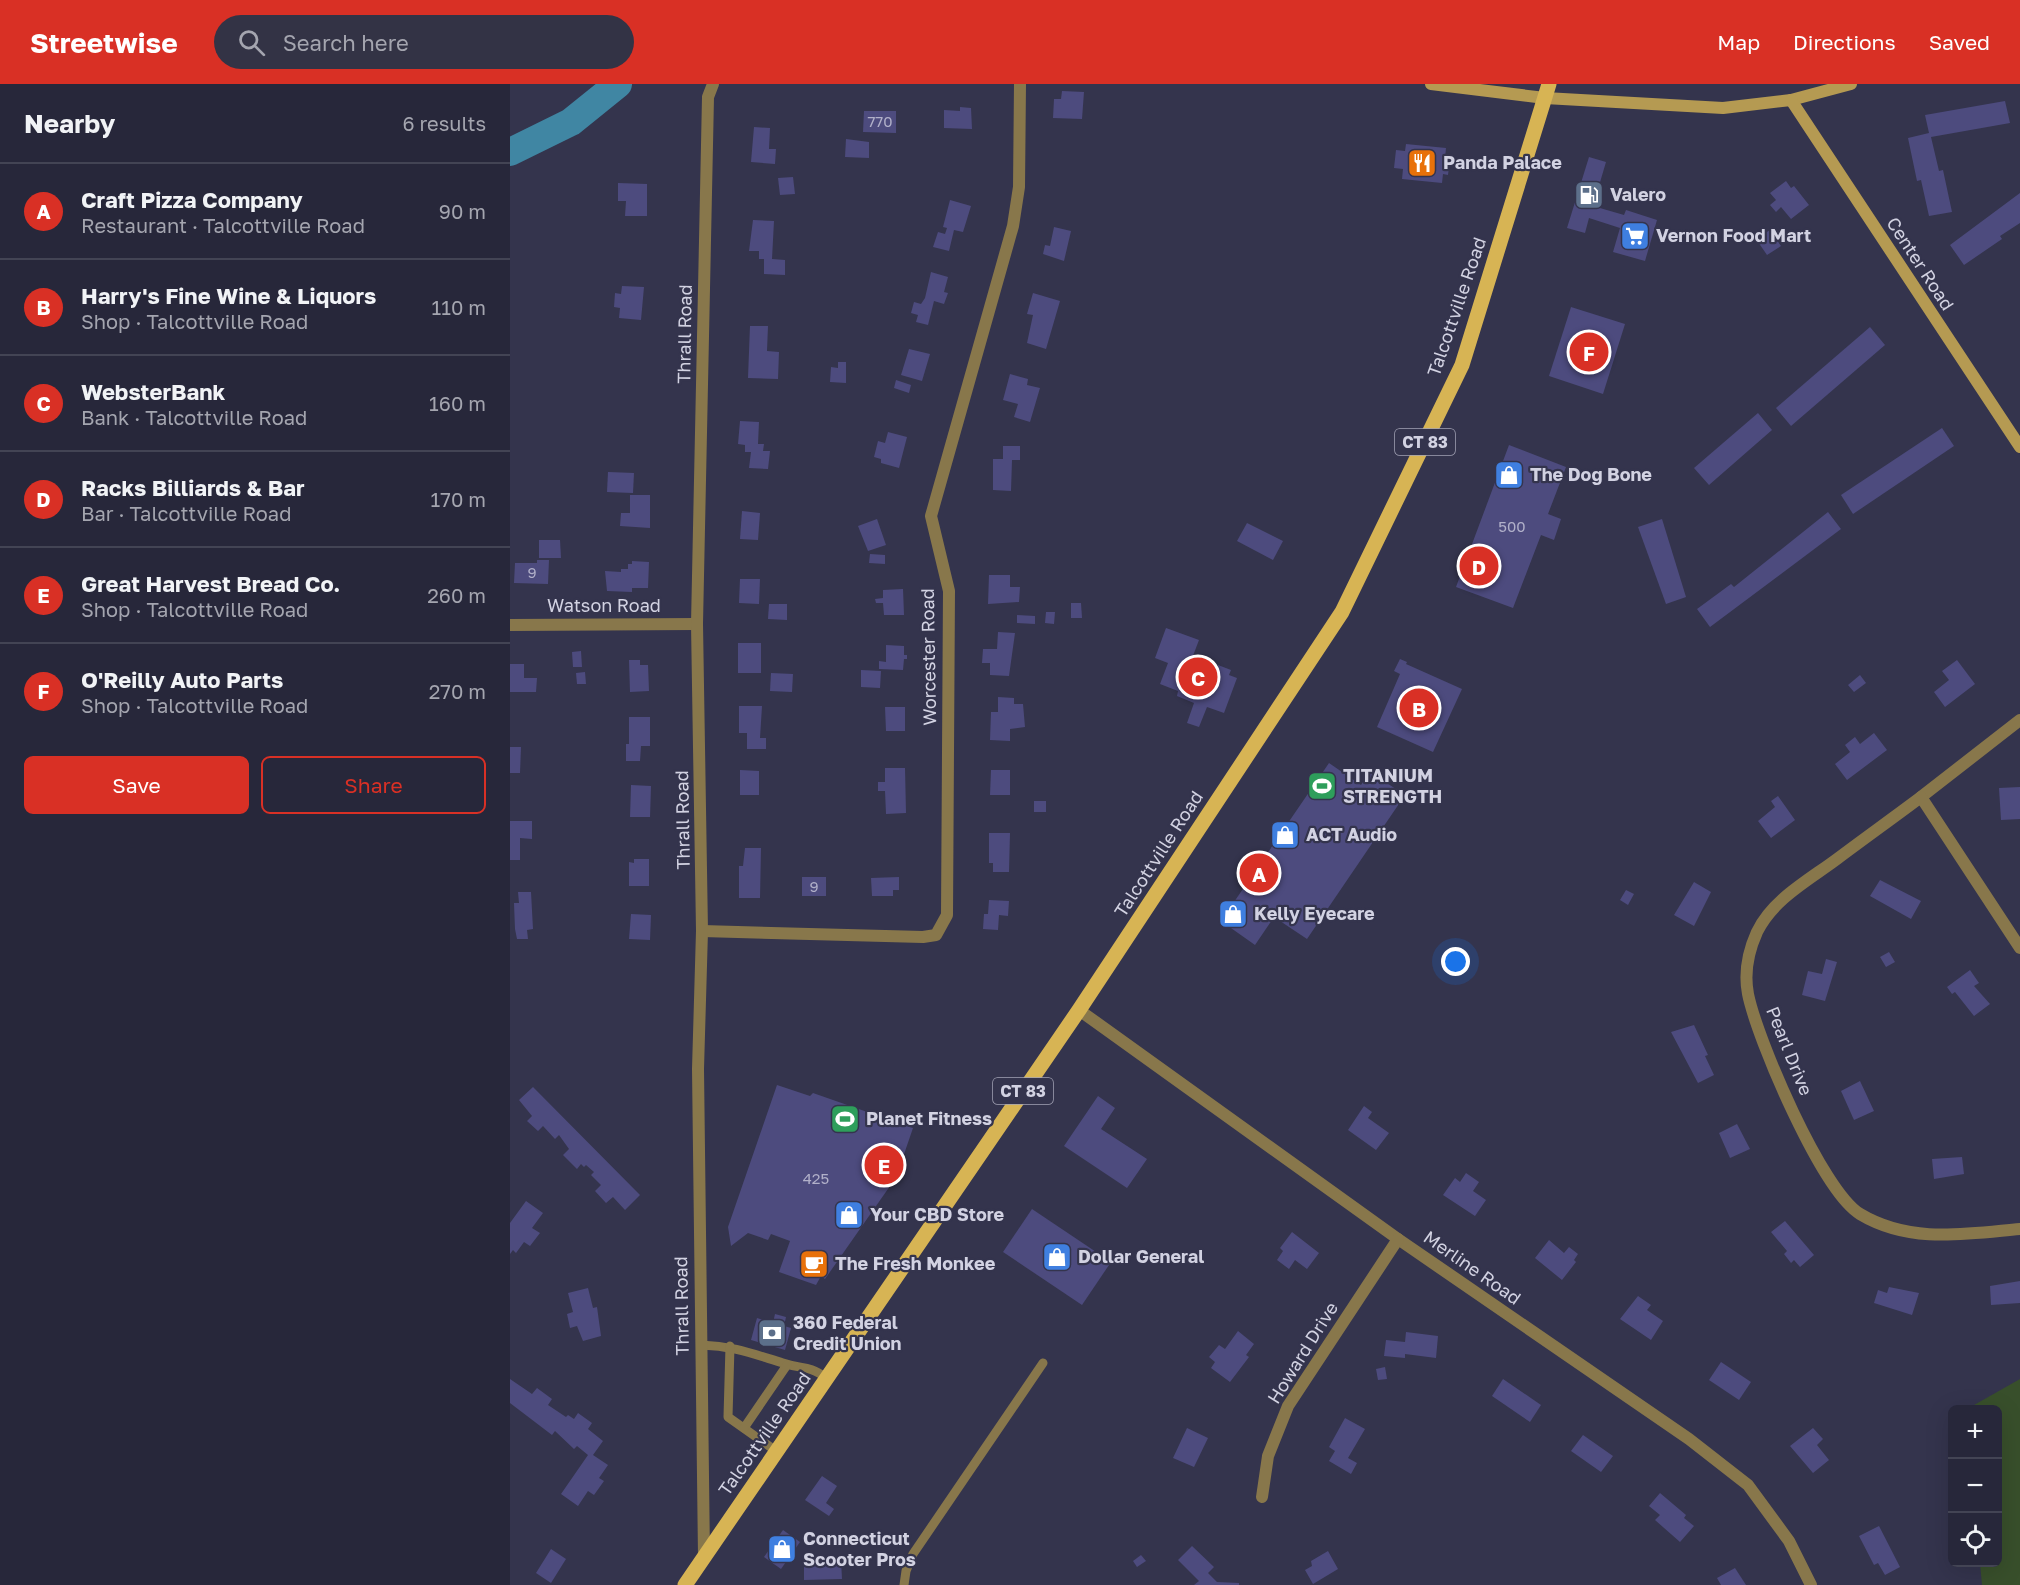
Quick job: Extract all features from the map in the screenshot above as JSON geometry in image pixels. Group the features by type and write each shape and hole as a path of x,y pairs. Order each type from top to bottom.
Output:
{"main road":[{"name":"Talcottville Road","path":"685,1585 1079,1010 1342,612 1462,365 1547,91"}],"street":[{"name":"Thrall Road","path":"704,1557 698,1069 702,931 698,624 708,97 712,84"},
{"name":"Worcester Road","path":"702,931 923,937 936,936 947,915 949,591 931,516 1013,226 1018,187 1020,84"},
{"path":"1431,84 1547,91 1723,108 1791,100 1851,84"},
{"name":"Center Road","path":"1791,100 2020,447"},
{"name":"Watson Road","path":"510,625 698,624"},
{"name":"Pearl Drive","path":"2020,720 1779,902 1758,931 1746,961 1747,992 1755,1023 1815,1156 1834,1188 1859,1213 1886,1226 1922,1236 2020,1228"},
{"path":"1921,797 2020,948"},
{"name":"Merline Road","path":"1079,1010 1398,1239 1689,1439 1748,1485 1789,1541 1811,1585"},
{"name":"Howard Drive","path":"1262,1497 1268,1456 1288,1406 1398,1239"}],"lane":[{"path":"701,1345 729,1346 787,1365 811,1367 827,1378"},
{"path":"729,1346 729,1418 776,1451"},
{"path":"904,1585 906,1571 913,1554 1043,1363"},
{"path":"744,1428 787,1365"}],"green space":[{"path":"2020,1379 2020,1585 1982,1585 1980,1567 2002,1567 2002,1405 1974,1405"}],"building":[{"path":"1062,91 1084,92 1082,119 1053,118 1054,99 1061,99"},
{"path":"2005,101 2010,123 1931,137 1939,171 1943,170 1952,212 1929,216 1921,180 1917,181 1908,138 1929,133 1925,115"},
{"path":"960,107 971,108 972,129 944,128 944,110 960,111"},
{"path":"864,111 896,111 896,133 863,132"},
{"path":"754,127 770,128 769,149 776,149 775,164 751,162"},
{"path":"846,139 869,142 869,158 845,157"},
{"name":"Panda Palace","path":"1406,144 1446,148 1445,158 1450,158 1448,175 1443,174 1442,183 1402,179 1403,169 1394,168 1396,150 1405,151"},
{"path":"1589,157 1606,162 1593,206 1624,215 1626,210 1657,220 1645,261 1613,252 1620,228 1589,218 1585,233 1567,228"},
{"path":"793,177 795,194 780,195 778,178"},
{"path":"1786,181 1791,188 1794,186 1809,205 1791,219 1781,207 1776,212 1770,205 1776,200 1770,193"},
{"path":"618,183 647,184 647,216 625,216 626,201 618,201"},
{"path":"2020,193 2020,223 2000,236 2002,239 1964,265 1950,245"},
{"path":"950,200 971,206 963,232 954,230 949,251 933,247 938,232 945,234 947,228 943,227"},
{"path":"753,220 774,221 772,259 785,260 785,275 764,274 764,259 759,259 759,251 749,251"},
{"path":"1054,227 1071,231 1064,261 1043,254 1045,245 1050,246"},
{"path":"1770,230 1781,246 1767,255 1756,239"},
{"path":"931,272 948,277 944,292 948,293 944,304 934,301 928,325 916,322 918,315 911,313 914,302 921,304 925,298"},
{"path":"622,286 644,287 641,320 619,318 620,308 614,307 615,293 621,294"},
{"path":"1033,293 1060,301 1046,349 1027,343 1033,315 1027,314"},
{"path":"1571,307 1625,324 1603,394 1549,376"},
{"path":"750,326 768,326 767,351 779,352 778,379 748,378"},
{"path":"1870,327 1885,345 1791,426 1776,408"},
{"path":"909,349 930,354 922,381 901,375"},
{"path":"838,362 846,362 846,383 830,382 831,367 838,368"},
{"path":"1010,374 1028,379 1027,385 1040,388 1030,422 1014,417 1018,404 1003,400"},
{"path":"896,380 911,385 909,393 894,388"},
{"path":"1758,413 1772,430 1709,485 1694,468"},
{"path":"740,421 759,422 758,444 764,444 763,451 770,451 768,469 749,468 751,452 745,452 745,445 738,444"},
{"path":"1942,428 1954,446 1853,514 1841,495"},
{"path":"888,432 907,437 899,468 881,463 881,459 874,457 878,441 885,443"},
{"path":"1509,445 1566,467 1548,514 1561,519 1554,540 1541,535 1513,608 1456,587"},
{"path":"1003,446 1020,446 1020,460 1012,460 1011,491 993,490 993,459 1003,459"},
{"path":"608,472 634,473 633,493 607,492"},
{"path":"630,495 650,495 650,528 620,526 621,513 630,513"},
{"path":"742,511 760,513 758,540 740,539"},
{"path":"1828,512 1841,529 1710,627 1697,609 1731,584 1734,587"},
{"path":"877,519 886,545 868,551 858,526"},
{"path":"1662,519 1686,597 1666,604 1638,527"},
{"path":"1247,523 1283,541 1273,560 1237,541"},
{"path":"539,540 560,540 561,558 539,558"},
{"path":"870,554 885,555 885,564 869,563"},
{"path":"537,560 549,560 548,584 514,583 515,563 537,563"},
{"path":"632,561 649,562 648,588 632,588 632,592 607,591 605,571 621,572 621,569 628,569 628,564 632,564"},
{"path":"989,575 1010,575 1010,587 1020,587 1019,602 988,604"},
{"path":"740,579 760,579 759,604 739,603"},
{"path":"903,589 904,615 884,615 883,603 876,603 875,599 883,598 883,590"},
{"path":"1071,603 1081,603 1082,618 1071,618"},
{"path":"769,604 787,604 787,620 768,619"},
{"path":"1046,612 1055,612 1054,624 1045,623"},
{"path":"1017,615 1035,616 1035,624 1017,623"},
{"path":"1166,628 1199,640 1191,661 1217,670 1218,665 1231,670 1229,675 1237,678 1224,713 1207,707 1199,727 1187,723 1194,703 1177,696 1178,691 1160,684 1168,663 1155,658"},
{"path":"998,632 1015,633 1009,676 990,675 990,663 982,663 983,649 997,649"},
{"path":"738,643 761,643 761,673 738,673"},
{"path":"886,645 904,646 904,655 907,655 907,659 904,659 903,670 879,669 879,661 886,662"},
{"path":"581,651 582,667 573,667 572,652"},
{"path":"1400,659 1407,662 1406,664 1462,689 1433,752 1377,727 1400,674 1394,671"},
{"path":"629,660 640,660 640,665 648,665 649,691 630,692"},
{"path":"1957,660 1975,684 1945,707 1934,692 1949,680 1942,671"},
{"path":"510,664 524,664 524,678 537,678 536,692 510,692"},
{"path":"861,670 881,671 880,688 861,687"},
{"path":"585,672 586,684 577,684 576,673"},
{"path":"771,673 793,674 792,692 770,691"},
{"path":"1860,675 1866,683 1854,692 1848,685"},
{"path":"998,697 1014,698 1014,704 1023,704 1025,727 1010,729 1010,741 990,740 991,712 998,712"},
{"path":"739,706 762,706 760,738 766,738 766,749 747,749 747,733 739,733"},
{"path":"885,707 905,707 905,731 886,731"},
{"path":"629,717 650,717 650,746 641,746 640,761 626,761 626,744 629,744"},
{"path":"1874,733 1887,750 1847,780 1835,764 1850,752 1845,745 1855,737 1860,744"},
{"path":"510,747 521,747 520,773 510,773"},
{"path":"1329,763 1361,785 1370,772 1405,795 1307,939 1274,917 1255,945 1221,921"},
{"path":"885,768 905,768 906,813 886,814 885,791 878,791 878,782 885,782"},
{"path":"740,770 759,771 759,795 740,795"},
{"path":"991,770 1010,770 1010,795 990,795"},
{"path":"631,785 651,786 650,817 630,817"},
{"path":"2020,787 2020,819 2001,820 1999,788"},
{"path":"1778,796 1795,820 1771,838 1758,821 1775,807 1771,801"},
{"path":"1034,801 1046,801 1046,812 1034,812"},
{"path":"510,821 532,821 532,839 520,838 520,860 510,860"},
{"path":"989,833 1010,833 1009,872 993,872 993,863 989,863"},
{"path":"745,848 761,848 760,898 739,898 739,866 743,866"},
{"path":"634,859 649,859 649,886 629,886 629,862 634,863"},
{"path":"802,877 826,877 826,896 802,896"},
{"path":"899,877 899,890 893,890 893,896 872,896 871,878"},
{"path":"1880,880 1921,901 1911,919 1870,896"},
{"path":"1694,882 1711,892 1694,926 1674,915"},
{"path":"1626,890 1634,894 1628,905 1620,900"},
{"path":"518,892 531,892 533,929 527,930 528,939 517,939 514,903 519,903"},
{"path":"989,900 1009,901 1008,916 999,915 998,930 983,929 984,914 988,914"},
{"path":"631,914 651,915 650,940 629,939"},
{"path":"1889,952 1895,962 1886,967 1880,957"},
{"path":"1826,959 1837,962 1825,1001 1802,995 1808,971 1822,974"},
{"path":"1970,970 1979,983 1974,986 1990,1004 1974,1016 1955,992 1952,994 1947,987"},
{"path":"1694,1025 1708,1055 1705,1056 1714,1075 1698,1083 1671,1032"},
{"path":"1860,1081 1874,1111 1854,1120 1841,1091"},
{"path":"777,1085 810,1096 813,1093 913,1128 901,1163 904,1166 825,1279 821,1276 816,1285 779,1272 790,1241 771,1234 768,1240 748,1233 731,1246 728,1227"},
{"path":"533,1087 640,1195 625,1210 613,1197 606,1203 595,1191 601,1185 591,1175 594,1172 581,1164 577,1169 563,1155 569,1149 559,1135 555,1139 543,1126 538,1131 527,1121 532,1116 519,1100"},
{"path":"1098,1096 1115,1108 1101,1129 1147,1159 1127,1188 1064,1146"},
{"path":"1364,1106 1372,1112 1368,1118 1389,1133 1376,1150 1348,1130"},
{"path":"1737,1124 1750,1149 1730,1158 1719,1133"},
{"path":"1962,1157 1964,1174 1934,1179 1932,1159"},
{"path":"1466,1173 1479,1182 1473,1191 1486,1200 1475,1216 1443,1195 1455,1178 1460,1182"},
{"path":"526,1201 543,1213 532,1228 540,1233 530,1246 524,1242 516,1253 513,1250 510,1254 510,1223"},
{"name":"Dollar General","path":"1032,1209 1111,1262 1082,1305 1003,1252"},
{"path":"1785,1221 1814,1255 1800,1267 1794,1260 1791,1263 1784,1254 1787,1251 1771,1232"},
{"path":"1292,1232 1319,1253 1307,1269 1295,1260 1289,1269 1277,1260 1283,1251 1280,1248"},
{"path":"1549,1240 1564,1253 1569,1247 1578,1254 1574,1260 1576,1262 1562,1280 1535,1258"},
{"path":"2020,1281 2020,1303 1991,1305 1990,1286"},
{"path":"1889,1287 1919,1293 1912,1315 1874,1303 1878,1290 1887,1293"},
{"path":"588,1288 593,1308 597,1307 601,1336 583,1341 577,1326 570,1328 567,1314 573,1312 568,1293"},
{"path":"1638,1296 1651,1305 1647,1310 1663,1321 1651,1340 1620,1319"},
{"path":"775,1314 786,1317 784,1326 791,1328 785,1350 751,1340 757,1318 773,1323"},
{"path":"1238,1331 1254,1344 1246,1355 1249,1357 1230,1382 1211,1368 1215,1362 1209,1357 1219,1345 1225,1349"},
{"path":"1406,1332 1438,1336 1436,1358 1405,1354 1405,1358 1384,1356 1386,1340 1405,1342"},
{"path":"1721,1362 1751,1382 1739,1400 1709,1380"},
{"path":"1385,1367 1387,1379 1378,1380 1376,1369"},
{"path":"510,1379 532,1394 537,1388 552,1399 548,1405 566,1417 568,1415 574,1419 578,1413 592,1423 588,1429 603,1441 593,1455 608,1465 599,1478 604,1481 594,1495 588,1491 578,1506 561,1494 588,1455 577,1446 574,1449 555,1431 552,1435 510,1403"},
{"path":"1503,1379 1541,1405 1530,1422 1492,1396"},
{"path":"1345,1418 1365,1429 1348,1458 1357,1463 1351,1474 1329,1461 1335,1451 1329,1447"},
{"path":"1187,1428 1208,1438 1194,1467 1173,1458"},
{"path":"1813,1428 1823,1439 1817,1445 1829,1460 1813,1473 1790,1446"},
{"path":"1583,1435 1613,1456 1601,1472 1571,1451"},
{"path":"822,1476 837,1486 826,1503 834,1509 829,1516 805,1500"},
{"path":"1660,1493 1686,1515 1684,1518 1694,1526 1680,1542 1655,1520 1660,1515 1649,1506"},
{"path":"1879,1526 1900,1567 1885,1575 1878,1563 1874,1565 1859,1536"},
{"path":"783,1530 800,1542 781,1569 764,1557"},
{"path":"1192,1546 1214,1567 1208,1573 1217,1582 1239,1583 1239,1585 1194,1585 1199,1581 1178,1560"},
{"path":"551,1549 566,1559 551,1583 536,1573"},
{"path":"1328,1551 1338,1569 1313,1584 1305,1570 1312,1566 1311,1561"},
{"path":"1141,1555 1146,1561 1137,1567 1133,1561"},
{"path":"841,1560 842,1579 804,1580 804,1561"},
{"path":"1735,1568 1746,1585 1721,1585 1717,1578"}],"waterway":[{"path":"510,152 571,122 618,84"}],"place":[{"name":"Panda Palace","path":"1422,163"},
{"name":"Valero","path":"1589,195"},
{"name":"Vernon Food Mart","path":"1635,236"},
{"name":"O'Reilly Auto Parts","path":"1589,352"},
{"name":"The Dog Bone","path":"1509,475"},
{"name":"Racks Billiards & Bar","path":"1479,566"},
{"name":"WebsterBank","path":"1198,677"},
{"name":"Harry's Fine Wine & Liquors","path":"1419,708"},
{"name":"TITANIUM STRENGTH","path":"1322,786"},
{"name":"ACT Audio","path":"1285,835"},
{"name":"Craft Pizza Company","path":"1259,873"},
{"name":"Kelly Eyecare","path":"1233,914"},
{"name":"Planet Fitness","path":"845,1119"},
{"name":"Great Harvest Bread Co.","path":"884,1165"},
{"name":"Your CBD Store","path":"849,1215"},
{"name":"Dollar General","path":"1057,1257"},
{"name":"The Fresh Monkee","path":"814,1264"},
{"name":"360 Federal Credit Union","path":"772,1333"},
{"name":"Connecticut Scooter Pros","path":"782,1549"}]}
